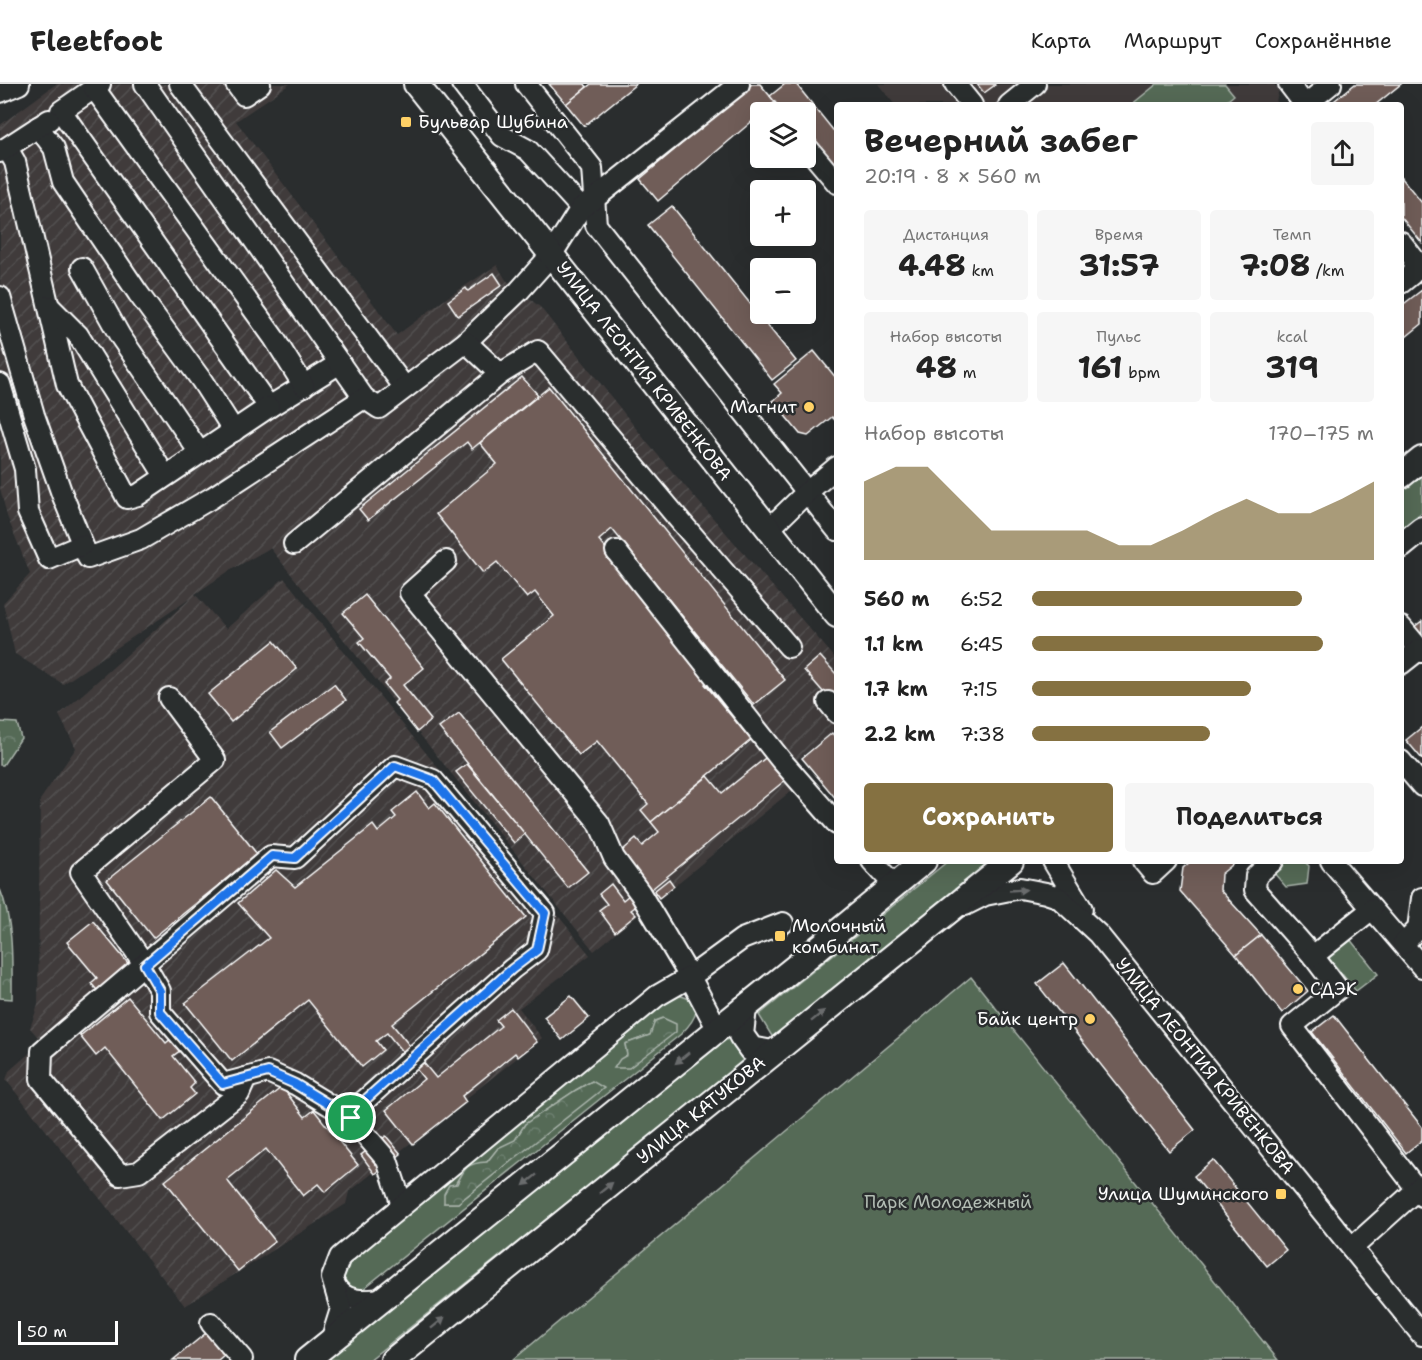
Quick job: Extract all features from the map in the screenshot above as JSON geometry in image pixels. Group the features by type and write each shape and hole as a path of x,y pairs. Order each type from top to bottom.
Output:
{"main road":[{"name":"УЛИЦА ЛЕОНТИЯ КРИВЕНКОВА","path":"405,84 451,127"},
{"name":"УЛИЦА ЛЕОНТИЯ КРИВЕНКОВА","path":"416,84 834,611"},
{"path":"1404,474 1422,459"},
{"path":"1404,544 1422,529"},
{"path":"307,1360 921,864"},
{"name":"УЛИЦА КАТУКОВА","path":"393,1360 411,1352 772,1053 1007,864"},
{"path":"744,1008 741,1035 751,1049 772,1053"}],"street":[{"path":"0,92 19,84"},
{"path":"145,84 364,398 379,408 466,342 519,291 552,254 587,203 739,84"},
{"path":"180,84 405,388"},
{"path":"236,84 244,95 260,84"},
{"path":"462,84 502,136 528,150 587,203 596,225 834,526"},
{"path":"526,84 591,168 587,203"},
{"path":"955,84 970,102"},
{"path":"1013,102 1035,84"},
{"path":"1289,84 1303,102"},
{"path":"1309,102 1331,84"},
{"path":"304,386 274,338 97,86 4,150 15,162 67,385 127,498 138,495 340,363"},
{"path":"61,111 269,408"},
{"path":"38,127 54,148 63,182 138,293 202,381 234,431"},
{"path":"816,158 834,179"},
{"path":"243,224 267,202"},
{"path":"1404,246 1415,260 1412,274 1404,281"},
{"path":"82,268 120,336 200,453"},
{"path":"0,297 34,415 88,558 141,539 213,497 364,398"},
{"path":"49,306 78,335 165,476"},
{"path":"466,342 500,374"},
{"path":"294,544 500,374 538,351 789,647"},
{"path":"0,384 25,469 28,512 49,559 82,545"},
{"path":"769,529 834,470"},
{"path":"616,551 788,768 834,821"},
{"path":"446,561 410,593 599,823 614,858 640,893 690,977 718,1030"},
{"path":"1404,631 1421,651 1404,662"},
{"path":"169,698 215,760 81,872 145,965 160,991 160,1012 223,1084 268,1072 295,1084 351,1118 387,1160 402,1205"},
{"path":"1404,765 1422,786"},
{"path":"246,1078 239,1094 140,1172 120,1175 41,1079 42,1051 272,856 295,858 395,766 433,780 545,913 537,950 512,969 355,1109 351,1118"},
{"path":"875,864 895,886"},
{"path":"1055,864 1098,934"},
{"path":"1146,864 1153,873 1163,864"},
{"path":"1270,864 1256,876 1255,890 1313,956 1338,989 1292,1026 1420,1191 1352,1248"},
{"path":"1334,864 1422,967"},
{"name":"УЛИЦА ЛЕОНТИЯ КРИВЕНКОВА","path":"943,915 985,895 1020,888 1058,897 1098,934 1422,1335"},
{"path":"1403,944 1418,930 1422,898"},
{"path":"1313,956 1372,909"},
{"path":"331,1341 340,1309 332,1278 340,1257 657,996 690,977 742,939 783,922"},
{"path":"332,1278 336,1288 345,1296 366,1301 383,1299"},
{"path":"211,1323 241,1360"}],"shaded area":[{"path":"56,84 290,84 236,121 397,335 448,297 497,265 506,280 540,307 650,446 834,657 834,730 798,759 801,783 594,951 270,548 229,571 195,594 226,629 284,578 590,955 519,1008 542,1038 349,1192 346,1204 185,1306 6,1080 9,1071 42,1042 30,1028 38,1005 40,800 76,748 59,715 191,598 63,684 15,654 3,603 30,574 7,516 0,488 0,125"},
{"path":"878,84 1274,84 1279,90 1276,102 893,102"}],"green space":[{"path":"1157,84 1225,84 1234,95 1226,102 1135,102"},
{"path":"1422,475 1422,512 1404,527 1404,489"},
{"path":"0,722 17,723 21,738 3,765 0,765"},
{"path":"944,864 988,864 773,1038 759,1015"},
{"path":"1284,864 1307,864 1309,866 1307,884 1286,887 1274,873"},
{"path":"0,889 10,929 12,999 0,998"},
{"path":"1349,938 1378,974 1356,991 1327,956"},
{"name":"Парк Молодежный","path":"971,977 1278,1360 513,1360"},
{"path":"678,995 687,998 696,1006 691,1023 681,1034 363,1289 353,1288 346,1283 343,1279 341,1265 669,997","holes":["675,1032 655,1046 627,1055 625,1044 650,1035","592,1081 478,1187 458,1203 444,1203 464,1169 487,1162 498,1148 515,1141 525,1124"]},
{"path":"663,1018 676,1024 676,1032 629,1068 614,1068 620,1059 627,1055 625,1044 650,1035 655,1021"},
{"path":"729,1037 744,1062 369,1360 327,1360"},
{"path":"592,1081 604,1088 458,1203 444,1203 444,1194 449,1185 457,1184 468,1167 475,1163 487,1162 498,1148 515,1140 525,1124"}],"building":[{"path":"549,84 585,84 587,87 566,104"},
{"path":"591,84 636,84 584,126 566,104"},
{"path":"752,84 760,84 775,102 750,102 750,123 658,201 640,179"},
{"path":"785,84 796,84 810,102 775,102 770,96"},
{"path":"977,84 994,84 995,85 984,93"},
{"path":"1355,84 1401,84 1379,102 1333,102"},
{"path":"816,109 834,131 834,175 816,153"},
{"path":"1404,181 1422,203 1422,243 1404,221"},
{"path":"672,206 750,304 750,324 766,324 796,361 772,380 648,225"},
{"path":"494,273 502,285 458,316 448,301 466,288 468,291"},
{"path":"1422,290 1422,324 1404,339 1404,304"},
{"path":"814,351 834,375 834,419 832,417 808,436 800,434 773,401 782,393 774,384"},
{"path":"522,377 538,395 472,449 467,442 368,520 359,509"},
{"path":"549,387 785,680 754,705 612,529 599,540 711,679 705,684 751,740 651,822 641,810 648,804 597,741 579,755 501,659 554,616 535,592 527,598 497,562 483,573 436,514 497,464 480,443"},
{"path":"365,595 424,668 403,685 431,720 417,732 394,703 397,700 384,684 390,679 359,642 364,638 343,613"},
{"path":"1422,621 1422,638 1414,627"},
{"path":"274,641 297,669 231,722 208,694"},
{"path":"820,656 834,672 834,705 804,670"},
{"path":"334,684 346,700 282,748 270,732"},
{"path":"459,713 588,872 568,888 439,728"},
{"path":"1422,727 1422,759 1406,740"},
{"path":"832,733 834,735 834,796 802,758"},
{"path":"769,755 788,778 648,892 618,854 636,839 642,846 659,832 651,822 708,776 722,793"},
{"path":"467,764 525,834 514,843 456,772"},
{"path":"417,792 429,808 435,803 526,917 392,1024 436,1078 501,1026 496,1020 511,1008 537,1042 518,1057 515,1053 462,1096 466,1102 413,1144 386,1110 424,1079 387,1033 376,1041 383,1050 362,1067 308,1000 232,1061 185,1003 269,938 238,903 276,870 295,887 373,825 378,832 396,817 392,812"},
{"path":"211,797 257,854 153,938 107,880"},
{"path":"1188,864 1233,864 1221,874 1220,890 1261,935 1236,955 1180,891 1183,868"},
{"path":"669,879 674,886 659,898 654,891"},
{"path":"611,884 623,900 629,895 638,905 631,910 636,915 615,932 599,910 607,904 599,894"},
{"path":"93,921 132,968 100,994 91,983 97,978 67,942"},
{"path":"1261,935 1308,991 1282,1013 1236,955"},
{"path":"1064,963 1195,1130 1169,1151 1037,984"},
{"path":"571,996 589,1018 562,1040 544,1017"},
{"path":"128,997 166,1043 172,1038 181,1050 173,1056 195,1083 190,1088 195,1094 163,1120 105,1048 96,1056 80,1036"},
{"path":"1334,1015 1422,1127 1422,1140 1406,1153 1312,1032"},
{"path":"282,1087 305,1117 314,1110 358,1165 325,1192 318,1184 303,1196 266,1149 227,1180 275,1241 238,1271 165,1181"},
{"path":"386,1136 401,1154 375,1174 361,1155"},
{"path":"1213,1160 1286,1250 1267,1266 1194,1176"},
{"path":"206,1333 224,1355 218,1360 173,1360"}],"place":[{"name":"Бульвар Шубина","path":"406,122"},
{"name":"Магнит","path":"809,407"},
{"name":"Молочный комбинат","path":"780,936"},
{"name":"СДЭК","path":"1298,989"},
{"name":"Байк центр","path":"1090,1019"},
{"name":"Улица Шуминского","path":"1281,1194"}],"route":[{"path":"395,766 433,780 545,913 537,950 512,969 355,1109 351,1118 295,1084 268,1072 223,1084 160,1012 160,991 145,965 272,856 295,858 395,766"}]}
